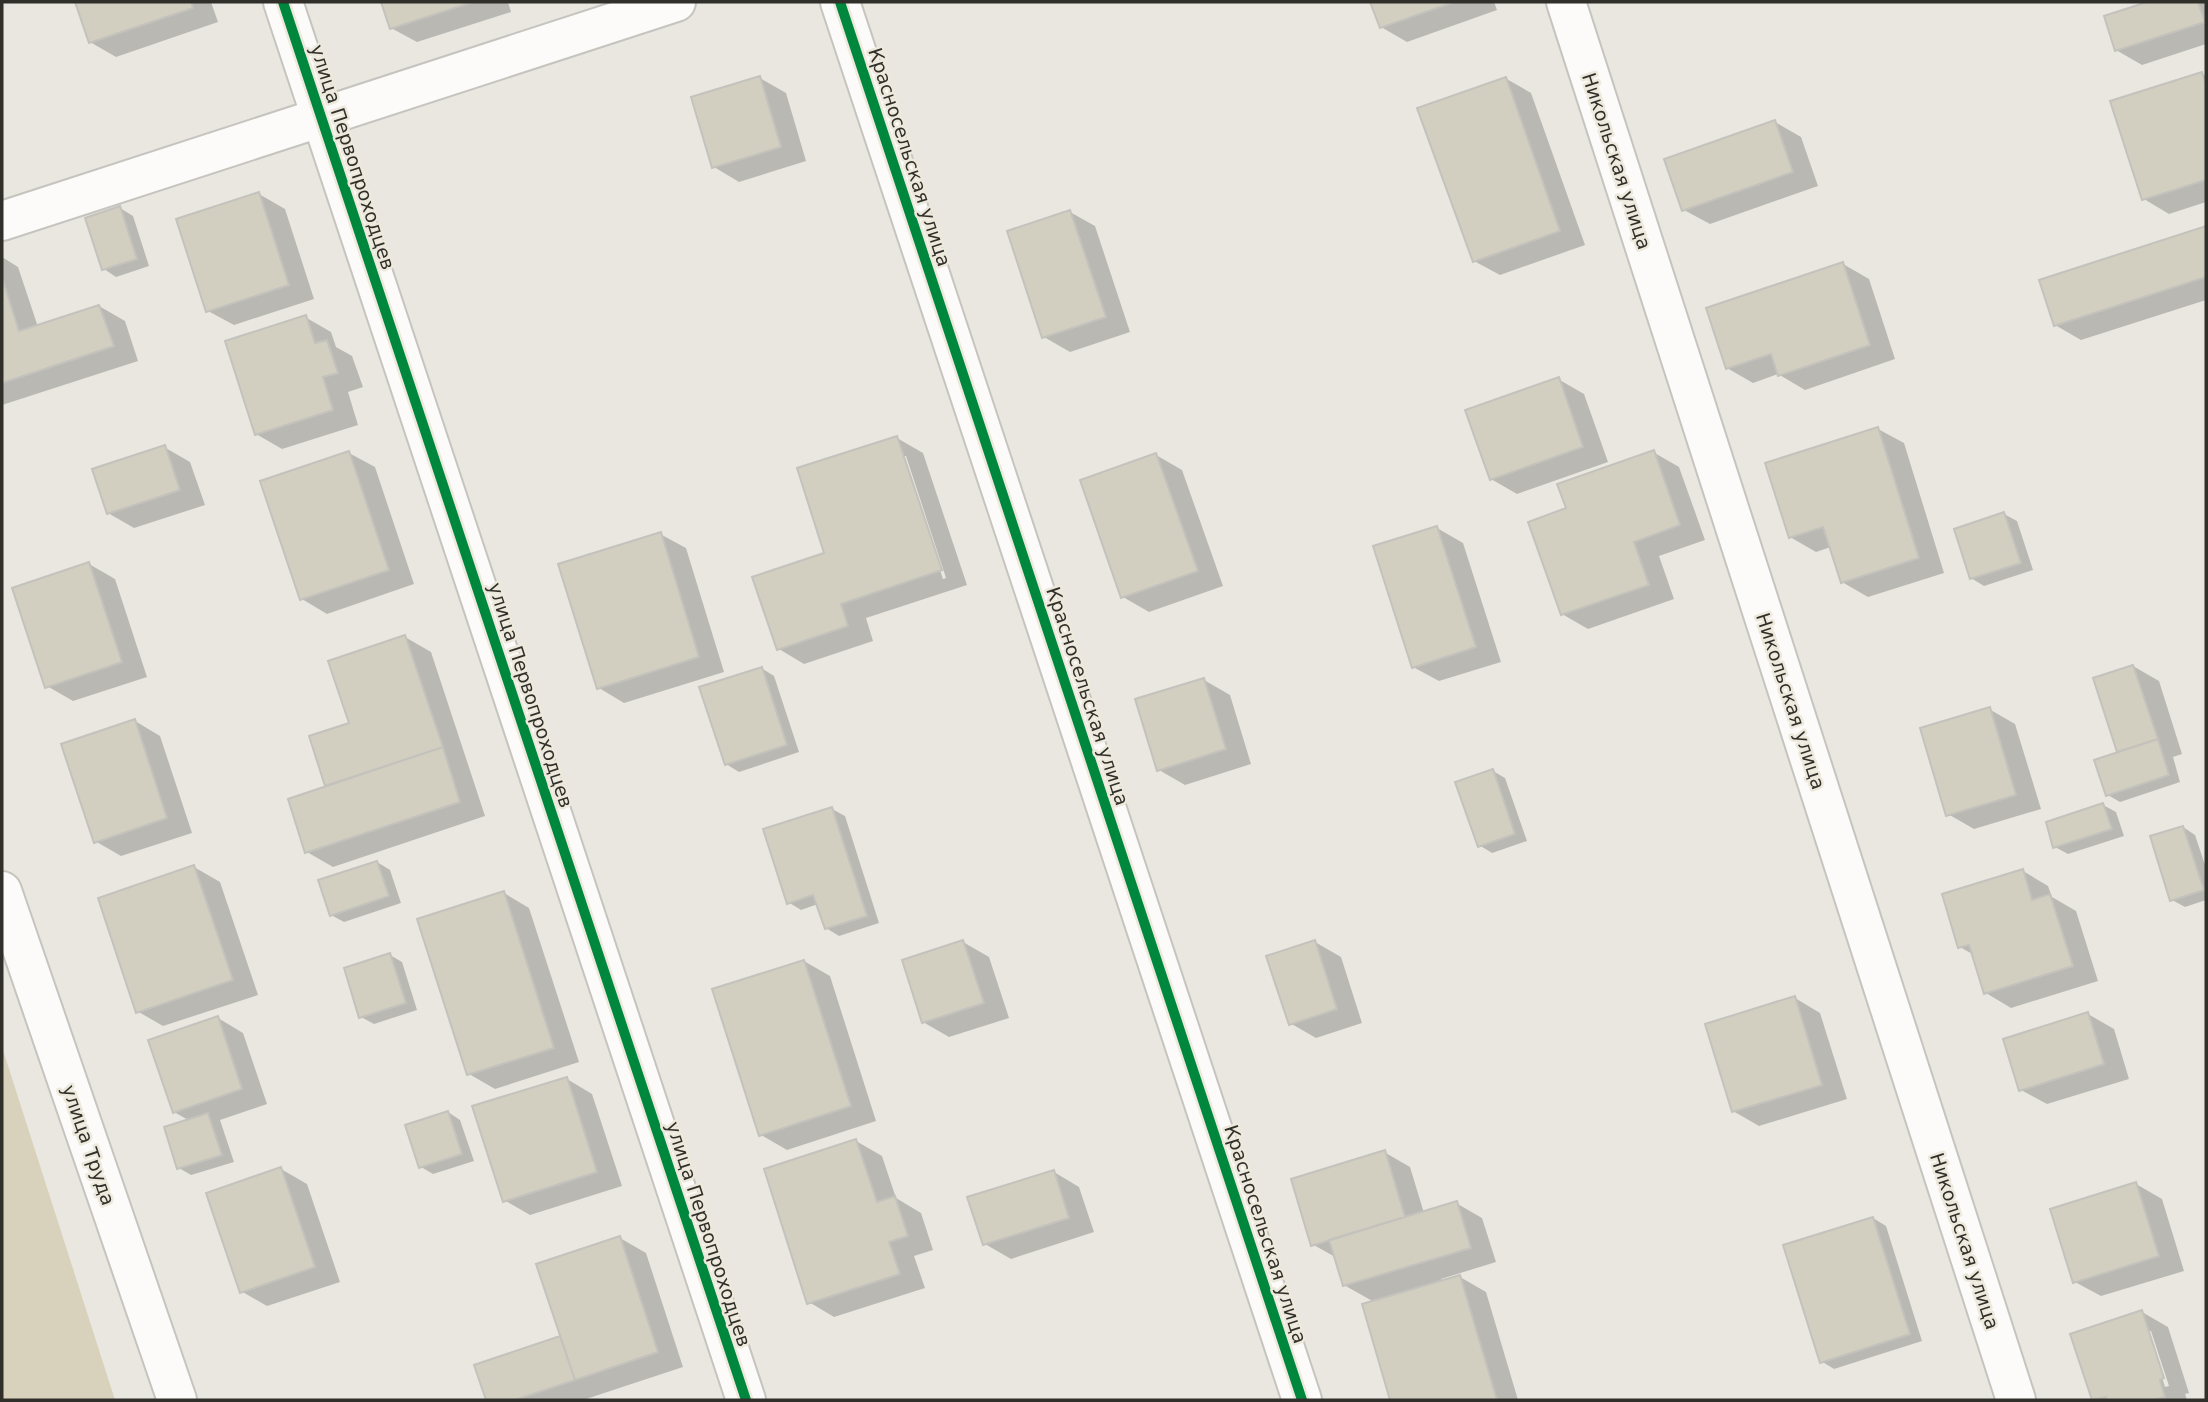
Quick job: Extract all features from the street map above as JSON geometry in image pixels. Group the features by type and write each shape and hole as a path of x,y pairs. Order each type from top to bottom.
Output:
{"street":[{"name":"улица Первопроходцев","path":"283,2 746,1400"},
{"path":"2,221 676,2"},
{"name":"Красносельская улица","path":"840,2 1303,1400"},
{"name":"Никольская улица","path":"1566,2 2016,1400"},
{"name":"улица Труда","path":"2,891 177,1400"}],"shaded area":[{"path":"2,1047 115,1400 2,1400"}],"building":[{"path":"75,2 191,2 193,8 89,43"},
{"path":"381,2 473,2 390,29"},
{"path":"1370,2 1454,2 1380,28"},
{"path":"2147,2 2198,2 2205,22 2115,51 2104,16"},
{"path":"2202,72 2206,85 2206,180 2142,200 2110,101"},
{"path":"760,76 781,147 712,168 691,97"},
{"path":"1506,77 1560,231 1473,262 1417,108"},
{"path":"1775,120 1793,172 1682,211 1664,159"},
{"path":"259,192 289,285 206,312 176,219"},
{"path":"120,206 137,259 102,270 85,218"},
{"path":"1070,210 1106,317 1042,338 1007,231"},
{"path":"2206,226 2206,277 2054,326 2039,280"},
{"path":"1843,262 1870,345 1778,376 1771,354 1726,369 1706,308"},
{"path":"2,277 19,331 99,305 114,346 2,383"},
{"path":"306,315 315,343 327,340 338,373 323,377 333,410 255,435 225,341"},
{"path":"1559,377 1583,447 1490,480 1465,410"},
{"path":"1878,427 1919,558 1841,583 1823,527 1789,538 1765,463"},
{"path":"897,436 942,570 841,604 848,626 777,650 752,577 824,553 797,468"},
{"path":"165,445 180,490 107,514 92,469"},
{"path":"1654,450 1680,525 1634,542 1649,585 1561,615 1528,522 1566,508 1557,484"},
{"path":"349,451 389,570 300,600 260,481"},
{"path":"1156,453 1198,571 1121,598 1080,480"},
{"path":"2004,512 2021,563 1970,579 1954,529"},
{"path":"1437,526 1476,647 1412,668 1373,546"},
{"path":"661,532 699,657 597,689 558,564"},
{"path":"89,562 122,662 45,688 12,588"},
{"path":"405,635 443,747 325,786 309,736 349,723 328,661"},
{"path":"2133,665 2158,739 2117,752 2093,678"},
{"path":"762,667 787,745 725,765 699,687"},
{"path":"1204,678 1226,749 1157,771 1135,699"},
{"path":"1990,707 2016,795 1946,816 1920,728"},
{"path":"135,719 167,818 94,843 61,744"},
{"path":"2158,739 2169,775 2106,796 2094,760"},
{"path":"443,747 460,802 305,853 288,799"},
{"path":"1493,769 1515,834 1478,847 1455,782"},
{"path":"2103,803 2112,829 2053,848 2046,822"},
{"path":"832,807 867,916 825,929 813,895 787,904 763,829"},
{"path":"2183,826 2204,890 2170,901 2150,836"},
{"path":"377,861 389,896 330,916 318,880"},
{"path":"194,865 233,980 136,1013 98,898"},
{"path":"2023,869 2032,900 2050,894 2073,966 1984,994 1969,945 1958,948 1942,894"},
{"path":"504,891 554,1048 467,1075 417,919"},
{"path":"963,940 984,1003 922,1023 902,960"},
{"path":"1315,940 1337,1009 1289,1025 1266,956"},
{"path":"390,953 406,1003 359,1018 344,968"},
{"path":"804,960 851,1106 759,1136 712,989"},
{"path":"1795,996 1822,1085 1732,1112 1705,1024"},
{"path":"2088,1012 2104,1064 2019,1091 2003,1039"},
{"path":"218,1016 242,1089 173,1113 148,1040"},
{"path":"567,1077 597,1172 503,1202 472,1106"},
{"path":"448,1111 462,1154 419,1168 405,1125"},
{"path":"208,1113 222,1155 177,1169 164,1127"},
{"path":"856,1139 877,1202 895,1196 908,1236 889,1242 900,1274 807,1304 764,1169"},
{"path":"1385,1150 1405,1217 1311,1246 1291,1179"},
{"path":"281,1167 315,1267 240,1293 206,1193"},
{"path":"1054,1170 1069,1218 983,1245 967,1197"},
{"path":"2136,1182 2159,1256 2073,1283 2050,1209"},
{"path":"1457,1201 1471,1248 1343,1286 1329,1240"},
{"path":"1873,1217 1910,1334 1820,1363 1783,1245"},
{"path":"620,1236 658,1352 575,1380 536,1264"},
{"path":"1460,1275 1497,1400 1390,1400 1362,1304"},
{"path":"2142,1310 2164,1378 2160,1380 2165,1397 2154,1400 2107,1400 2106,1397 2092,1400 2070,1334"},
{"path":"560,1336 575,1380 515,1400 486,1400 474,1365"}],"cycle path":[{"path":"283,2 746,1400"},
{"path":"840,2 1302,1400"}]}
